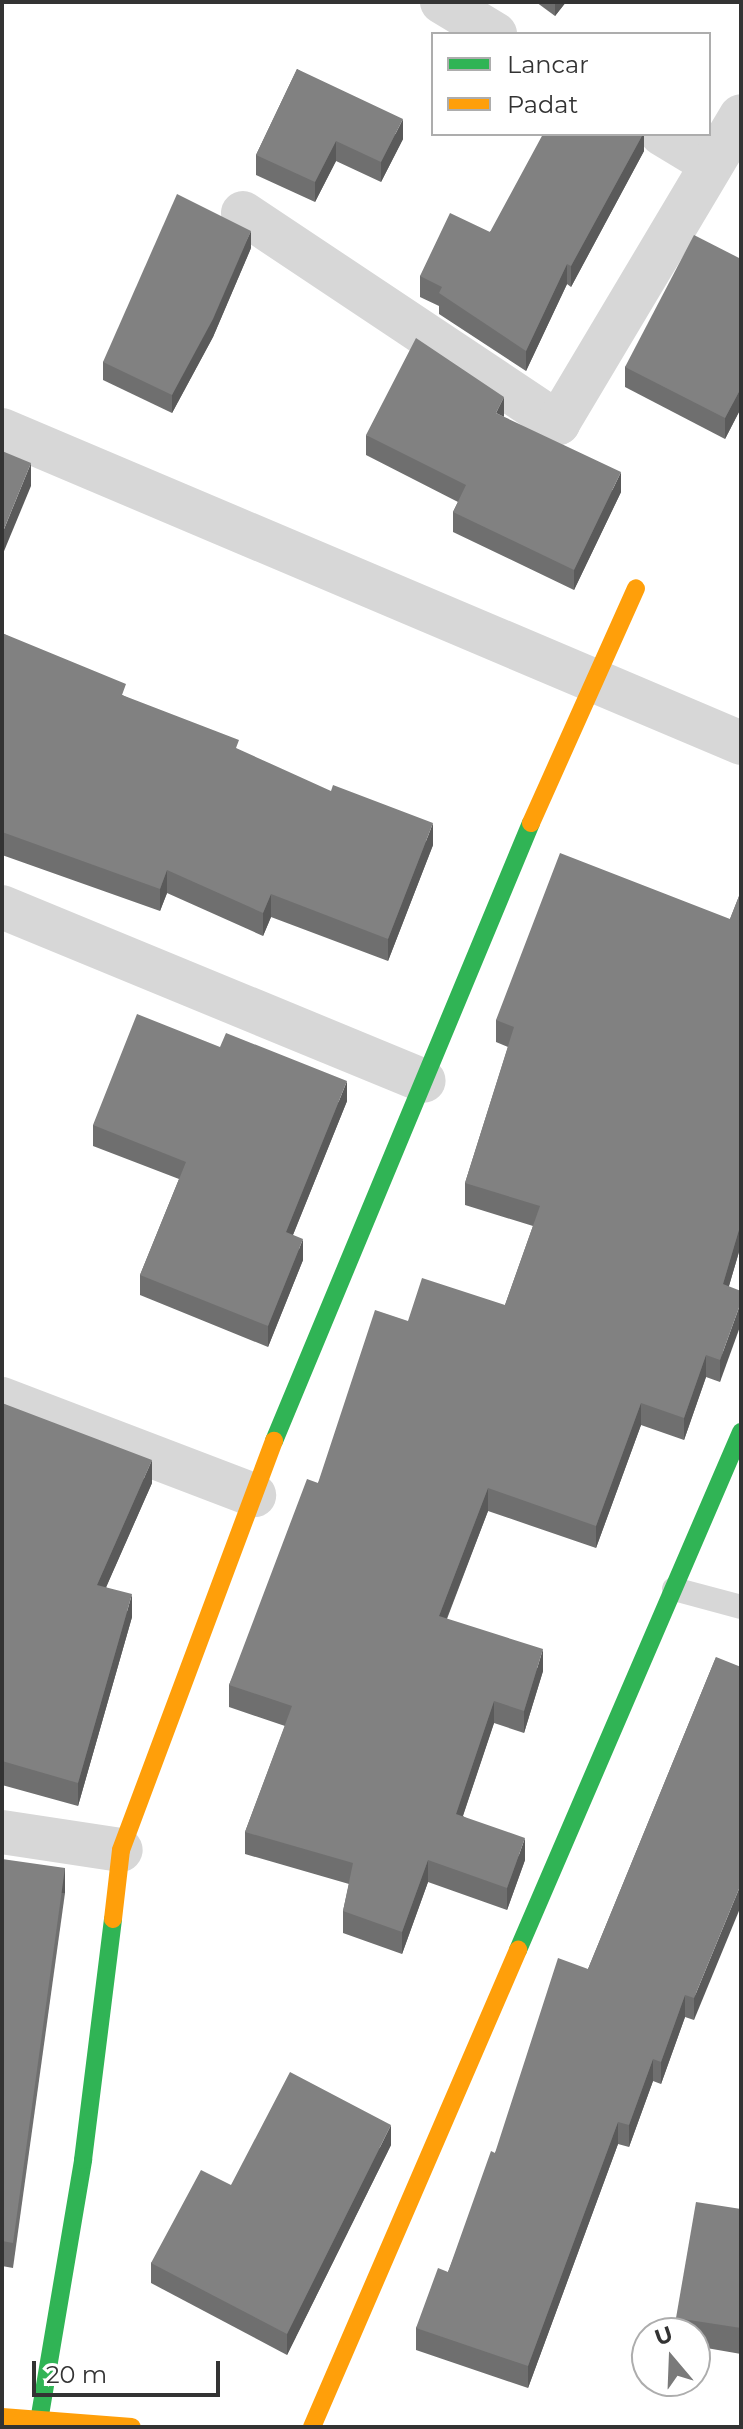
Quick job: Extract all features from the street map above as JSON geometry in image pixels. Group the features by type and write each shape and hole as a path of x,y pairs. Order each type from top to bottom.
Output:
{"street":[{"path":"442,2 492,32"},
{"path":"243,213 558,423 741,116"},
{"path":"665,136 712,164"},
{"path":"2,430 741,743"},
{"path":"39,2421 83,2160 121,1850 254,1495 591,680 636,588"},
{"path":"2,907 424,1081"},
{"path":"2,1399 254,1495"},
{"path":"312,2427 741,1432"},
{"path":"2,1832 121,1850"},
{"path":"2,2417 132,2427"}],"lane":[{"path":"674,1589 741,1607"}],"building":[{"path":"297,69 403,119 381,162 336,141 315,182 256,155"},
{"path":"542,136 642,136 571,266 567,264 526,351 439,293 442,287 420,276 450,213 490,232"},
{"path":"177,194 251,231 213,319 172,395 103,362"},
{"path":"694,235 741,259 741,388 725,418 625,367"},
{"path":"416,338 504,397 496,413 621,472 574,570 453,512 466,485 366,435"},
{"path":"2,451 31,463 2,534"},
{"path":"2,633 126,684 122,695 239,740 236,748 331,791 333,785 433,823 388,939 271,894 263,913 167,870 160,889 2,832"},
{"path":"560,853 730,919 741,891 741,1223 723,1284 741,1291 741,1302 720,1360 706,1355 684,1418 641,1403 596,1526 488,1488 439,1616 543,1649 524,1711 494,1701 456,1814 525,1838 507,1888 428,1860 402,1932 343,1911 353,1863 245,1832 292,1706 229,1685 307,1479 318,1483 375,1310 408,1321 422,1278 505,1305 540,1206 465,1183 514,1027 496,1020"},
{"path":"137,1014 220,1047 226,1033 347,1081 286,1232 303,1239 268,1326 140,1275 186,1162 93,1125"},
{"path":"2,1403 152,1460 97,1585 132,1594 78,1783 2,1761"},
{"path":"716,1657 741,1667 741,1884 694,1998 685,1995 661,2062 653,2059 629,2125 618,2122 528,2366 416,2328 438,2268 448,2272 491,2151 495,2153 558,1958 588,1969"},
{"path":"2,1859 65,1868 13,2243 2,2241"},
{"path":"290,2072 391,2125 287,2334 151,2263 201,2170 231,2185"},
{"path":"696,2202 741,2209 741,2328 711,2323 711,2317 676,2317"}],"traffic: fast":[{"path":"274,1441 531,823"},
{"path":"518,1950 741,1432"},
{"path":"39,2421 83,2160 113,1919"}],"traffic: slow":[{"path":"531,823 636,588"},
{"path":"113,1919 121,1850 274,1441"},
{"path":"312,2427 518,1950"},
{"path":"2,2417 132,2427"}]}
